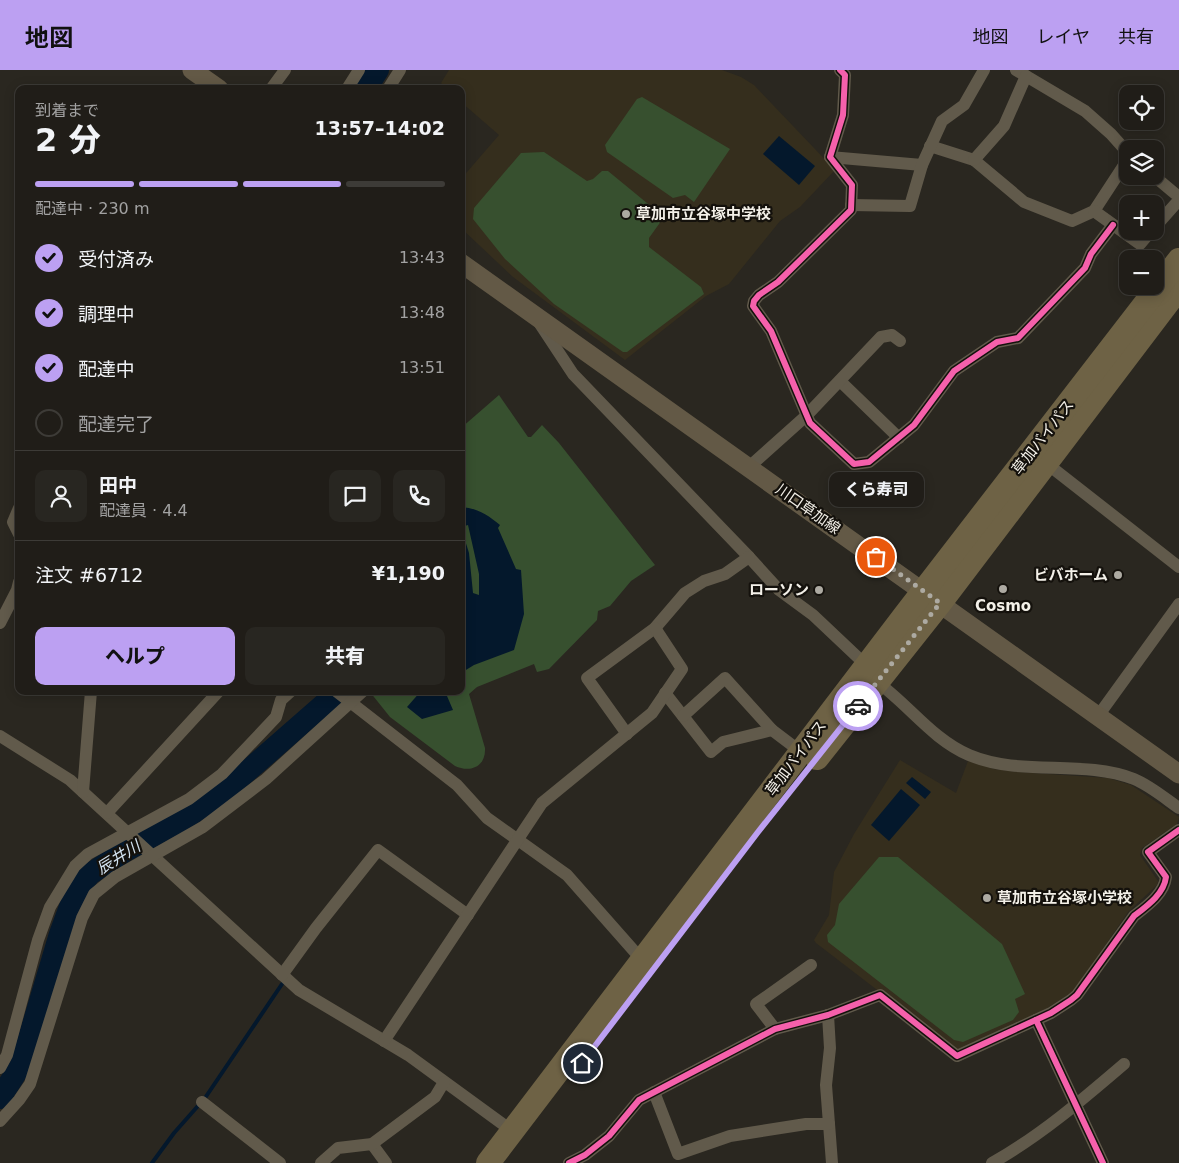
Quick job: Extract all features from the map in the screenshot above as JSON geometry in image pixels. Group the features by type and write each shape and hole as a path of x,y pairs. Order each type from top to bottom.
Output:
{"highway":[{"name":"草加バイパス","path":"505,1163 758,832 872,674 932,597 1179,260"},
{"name":"草加バイパス","path":"932,597 1046,463 1179,288"},
{"name":"草加バイパス","path":"488,1163 801,752 872,674"}],"main road":[{"path":"192,70 213,85"},
{"name":"川口草加線","path":"465,266 1179,774"}],"street":[{"path":"273,85 285,70"},
{"path":"350,85 359,70"},
{"path":"391,85 400,70"},
{"path":"830,157 843,115 845,75 840,70"},
{"path":"851,205 910,206 922,165 942,121 964,105 984,70"},
{"path":"974,160 1004,126 1021,73 1085,111 1119,143"},
{"path":"930,146 974,160 1024,202 1072,221 1094,211 1119,172"},
{"path":"830,157 922,165"},
{"path":"830,157 852,185 851,210 778,282 759,295 753,306 771,331 810,423 854,464 868,462 914,425 954,371 997,342 1018,338 1085,268 1091,254 1113,225"},
{"path":"1164,185 1179,198 1164,216"},
{"path":"1094,211 1119,229"},
{"path":"535,316 573,374 750,557 779,590 813,615 931,731 968,754 996,763 1110,772 1136,780 1179,808"},
{"path":"749,467 806,416 881,337 892,335 900,341"},
{"path":"840,380 899,438"},
{"path":"1046,463 1179,567"},
{"path":"15,516 12,522 15,527"},
{"path":"626,734 587,678 655,628 685,593 704,581 724,574 750,557"},
{"path":"0,622 15,593"},
{"path":"1098,716 1179,604"},
{"path":"384,1041 542,803 652,713 682,669 655,628"},
{"path":"683,716 725,678 772,730 801,752"},
{"path":"665,694 711,752 723,742 772,730"},
{"path":"83,792 91,695"},
{"path":"107,813 216,695"},
{"path":"0,1068 7,1055 38,940 50,907 75,866 88,854 188,799 222,774 276,717 281,700 286,695"},
{"path":"0,1121 20,1100 30,1084 82,918 94,894 114,877 149,853 204,827 266,779 344,698 457,785 487,818 567,875 642,960"},
{"path":"0,736 70,780 299,990 408,1055 512,1131"},
{"path":"569,1163 585,1155 609,1136 639,1100 775,1029 828,1014 880,996 957,1056 1051,1013 1077,995 1134,916 1146,907 1165,887 1166,877 1148,852 1179,830"},
{"path":"282,975 316,928 378,850 468,915"},
{"path":"775,1029 756,1004 811,964"},
{"path":"828,1014 830,1048 826,1085 832,1163"},
{"path":"1036,1020 1103,1163"},
{"path":"992,1163 1017,1150 1124,1064"},
{"path":"321,1163 338,1148 377,1156 435,1097 444,1082"},
{"path":"654,1092 678,1154 730,1136 806,1124 829,1124"},
{"path":"202,1102 280,1163"}],"shaded area":[{"name":"草加市立谷塚中学校","path":"449,70 722,70 741,77 754,85 835,170 800,207 780,221 729,284 706,296 625,360 513,277 465,232 465,174 499,135 465,105 465,85 443,85 441,83"},
{"name":"草加市立谷塚小学校","path":"900,760 956,793 968,761 994,769 1018,772 1108,778 1131,785 1179,817 1177,824 1142,848 1140,855 1158,881 1157,885 1128,912 1074,991 1046,1009 960,1049 954,1049 814,940 829,915 834,872 854,834"}],"green space":[{"path":"642,97 730,149 694,202 685,195 673,198 607,152 605,145 637,99"},
{"path":"544,152 587,181 593,179 602,171 608,171 664,217 649,238 649,247 701,287 704,294 627,352 623,352 554,304 505,259 473,219 474,208 521,153"},
{"path":"499,395 528,437 531,437 542,425 559,443 655,565 631,581 610,606 598,611 597,620 549,669 537,672 534,664 477,687 469,694 485,748 485,755 476,767 466,769 455,766 390,717 372,695 465,695 465,425"},
{"path":"879,857 898,857 1002,944 1025,994 1015,999 1019,1012 1013,1020 963,1042 954,1040 828,942 827,935 835,925 839,904"}],"water":[{"path":"779,136 815,166 799,185 763,154"},
{"path":"465,508 482,513 500,525 498,528 516,569 521,570 524,614 514,650 474,665 465,671 465,540 469,553 473,593 479,595 479,574 468,525 465,526"},
{"path":"418,695 447,695 453,710 422,719 407,707"},
{"path":"912,777 931,792 925,799 906,783"},
{"path":"901,789 920,805 889,841 871,825"}],"waterway":[{"name":"辰井川","path":"369,85 378,70"},
{"name":"辰井川","path":"0,1098 21,1065 60,934 72,901 90,874 218,797 334,695"},
{"path":"152,1163 174,1133 205,1098 282,984"}],"cycle path":[{"path":"840,70 845,75 843,115 830,157 852,185 851,210 778,282 759,295 754,301 753,306 771,331 810,423 854,464 869,462 914,425 954,371 997,342 1018,338 1085,268 1091,254 1113,225"},
{"path":"569,1163 585,1155 609,1136 639,1100 775,1029 828,1015 880,995 957,1056 1051,1013 1077,995 1134,916 1149,904 1162,889 1166,877 1148,852 1179,830"},
{"path":"1036,1020 1103,1163"}],"way so far":[{"path":"858,706 940,603 876,557"}],"place":[{"name":"草加市立谷塚中学校","path":"626,214"},
{"name":"くら寿司","path":"876,557"},
{"name":"ビバホーム","path":"1118,575"},
{"name":"Cosmo","path":"1003,589"},
{"name":"ローソン","path":"819,590"},
{"name":"草加市立谷塚小学校","path":"987,898"}],"route":[{"path":"582,1063 758,832 858,706"}]}
